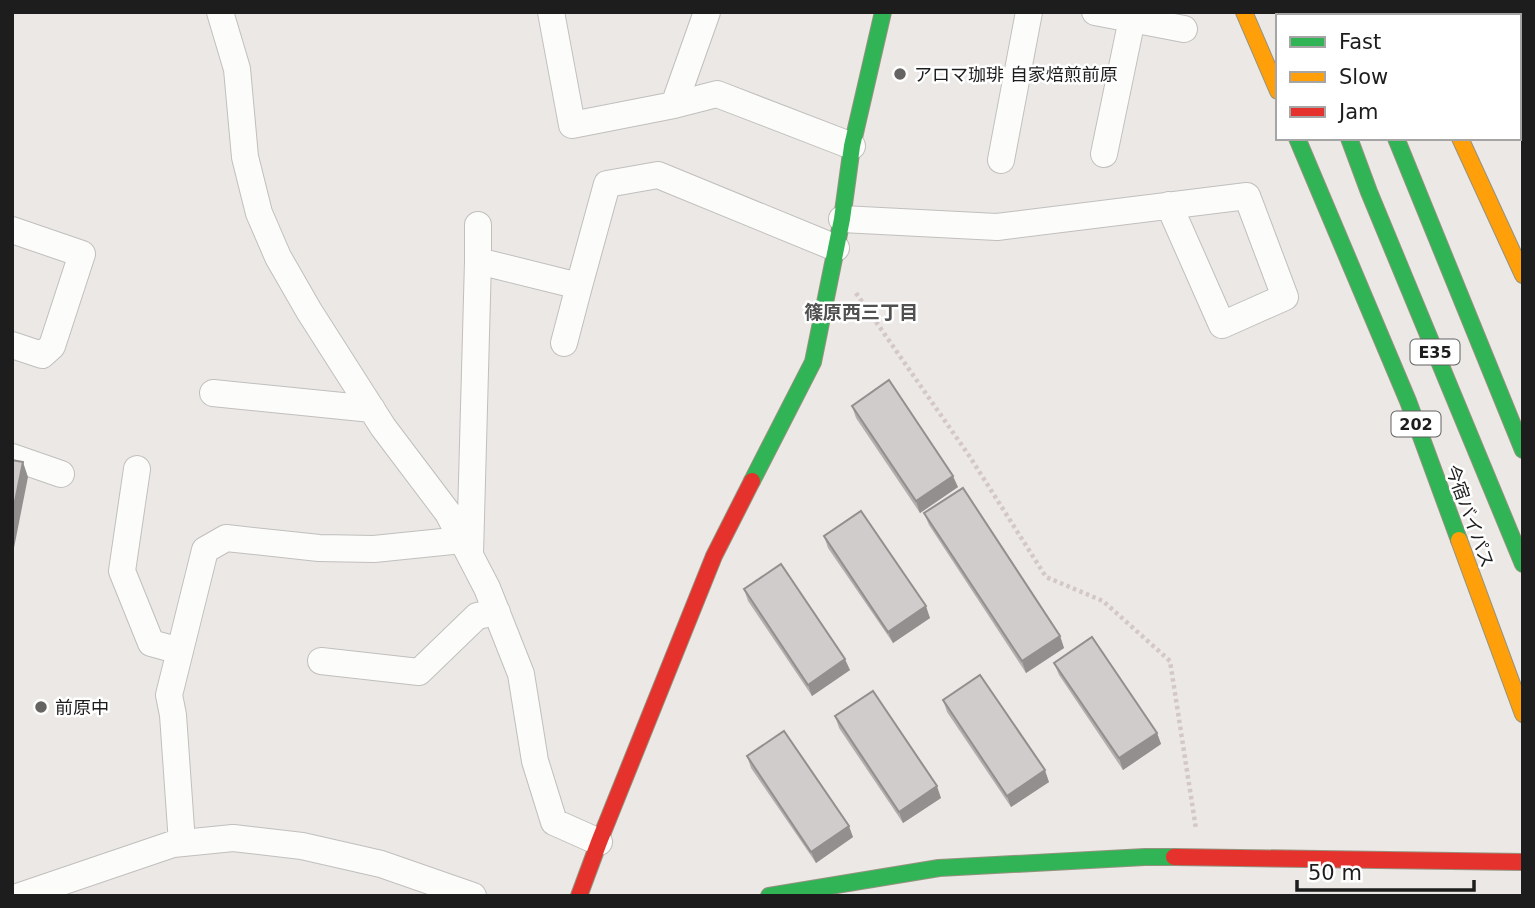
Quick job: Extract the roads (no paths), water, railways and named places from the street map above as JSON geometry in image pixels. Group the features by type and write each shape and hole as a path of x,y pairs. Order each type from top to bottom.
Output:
{"main road":[{"path":"579,896 714,556 813,362 842,219 852,146 883,12"},
{"path":"1244,12 1276,86"},
{"name":"今宿バイパス","path":"1298,140 1408,401 1523,714"},
{"name":"E35","path":"1350,140 1523,564"},
{"name":"E35","path":"1397,140 1523,450"},
{"path":"1461,140 1523,275"},
{"path":"769,896 939,868 1145,857 1523,862"}],"street":[{"path":"220,12 237,68 245,157 259,214 278,257 378,418 448,513 487,588 521,674 535,761 554,822 599,842"},
{"path":"551,12 572,125 674,106 717,94 852,146"},
{"path":"674,106 707,12"},
{"path":"1000,160 1029,12"},
{"path":"1095,12 1184,29"},
{"path":"1104,154 1132,19"},
{"path":"564,343 607,184 658,175 835,255"},
{"path":"842,219 997,227 1168,205 1247,195 1284,297 1222,324 1168,205"},
{"path":"466,548 478,225"},
{"path":"12,230 82,254 52,346 42,355 12,345"},
{"path":"478,261 579,286"},
{"path":"213,393 378,418"},
{"path":"233,414 378,418"},
{"path":"12,457 61,474"},
{"path":"137,469 122,571 151,643 180,651"},
{"path":"182,843 173,715 169,695 205,550 226,538 320,548 466,548"},
{"path":"321,661 419,673 477,616 497,612"},
{"path":"20,896 173,844 233,838 302,846 381,864 473,896"}],"place":[{"name":"アロマ珈琲 自家焙煎前原","path":"900,74"},
{"name":"前原中","path":"41,707"}],"district":[{"name":"篠原西三丁目","path":"861,312"}]}
